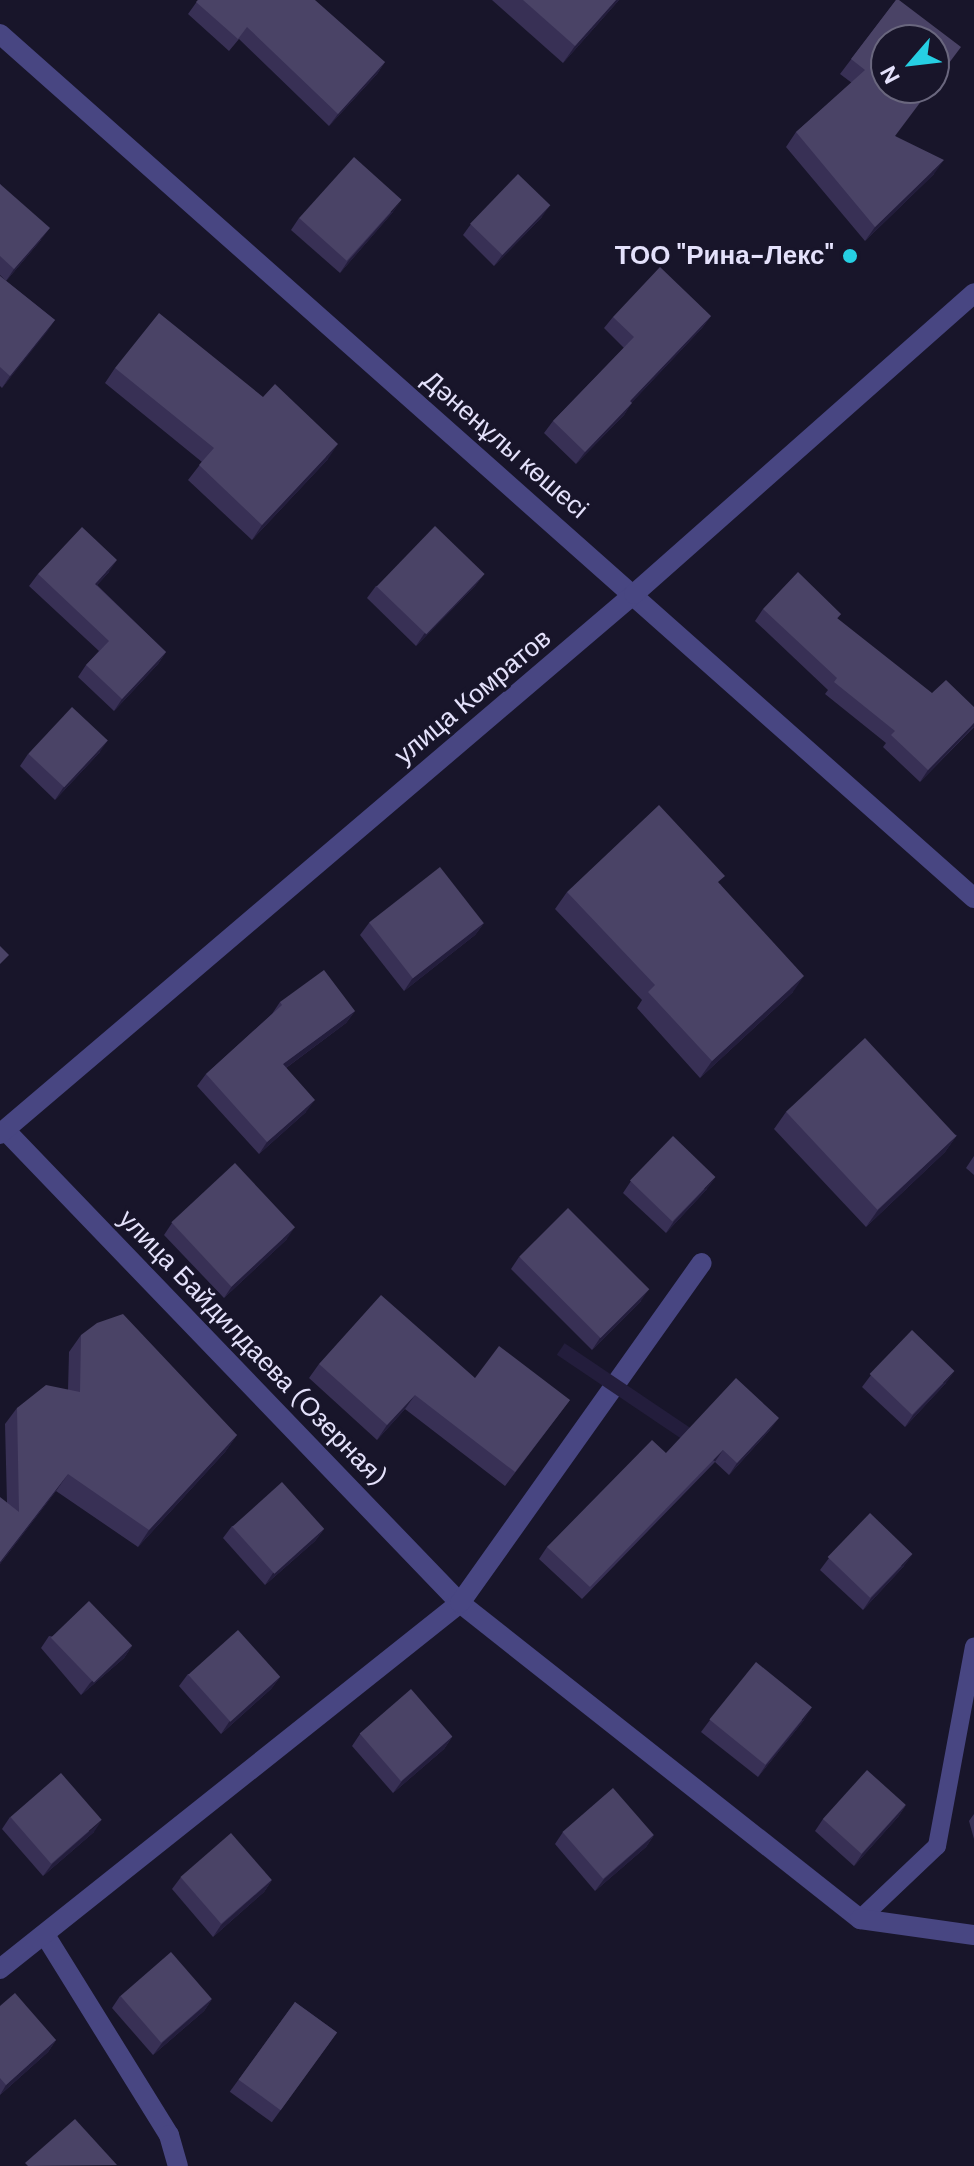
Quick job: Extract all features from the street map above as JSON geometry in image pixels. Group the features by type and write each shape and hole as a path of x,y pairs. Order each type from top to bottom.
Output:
{"street":[{"name":"Дәненұлы көшесі","path":"0,34 974,898"},
{"name":"улица Комратов","path":"3,1132 634,594 974,293"},
{"name":"улица Байдилдаева (Озерная)","path":"3,1132 460,1603 860,1919"},
{"path":"0,1969 460,1603 702,1263"},
{"path":"860,1919 974,1935"},
{"path":"45,1935 169,2135 178,2166"}],"lane":[{"path":"860,1919 937,1846 974,1646"}],"building":[{"path":"315,0 385,62 338,114 247,27 238,39 196,2"},
{"path":"523,0 616,0 575,46"},
{"path":"899,0 931,24 878,24"},
{"path":"870,34 870,104 919,104 895,136 944,160 875,227 796,132 865,70 851,59"},
{"path":"950,39 961,47 950,62"},
{"path":"354,157 402,200 347,261 299,218"},
{"path":"518,174 550,205 502,255 470,224"},
{"path":"0,184 50,228 14,269 0,256"},
{"path":"660,267 711,316 585,452 553,421 634,337 613,317"},
{"path":"0,276 55,320 10,376 0,367"},
{"path":"159,313 263,397 275,384 338,444 262,525 199,465 214,448 115,368"},
{"path":"435,526 485,574 426,634 377,586"},
{"path":"82,527 117,560 95,584 166,652 122,699 86,665 109,641 38,574"},
{"path":"798,572 841,614 837,618 932,693 946,680 974,707 974,723 928,770 891,735 895,731 834,682 837,678 763,609"},
{"path":"72,707 108,740 64,787 28,754"},
{"path":"659,805 725,876 718,882 804,976 712,1061 648,992 655,985 567,892"},
{"path":"440,867 484,923 413,978 369,922"},
{"path":"0,946 9,955 0,964"},
{"path":"324,970 355,1011 283,1064 315,1100 267,1142 206,1074 282,1005 280,1002"},
{"path":"865,1038 956,1136 877,1210 786,1112"},
{"path":"673,1136 715,1177 672,1222 630,1181"},
{"path":"235,1163 295,1227 231,1287 171,1222"},
{"path":"568,1208 649,1289 601,1338 519,1257"},
{"path":"381,1295 475,1378 499,1346 570,1400 515,1472 415,1395 387,1425 319,1364"},
{"path":"123,1314 237,1435 149,1530 68,1474 0,1562 0,1497 19,1512 17,1408 46,1385 80,1392 81,1335 97,1323"},
{"path":"912,1330 954,1371 912,1415 870,1374"},
{"path":"736,1378 779,1418 737,1463 723,1450 590,1587 547,1547 652,1440 666,1453"},
{"path":"282,1482 324,1529 274,1574 232,1527"},
{"path":"870,1513 912,1554 870,1598 828,1557"},
{"path":"89,1601 132,1646 94,1682 51,1638"},
{"path":"238,1630 280,1677 230,1722 188,1675"},
{"path":"756,1662 812,1707 765,1765 709,1720"},
{"path":"411,1689 452,1737 401,1781 360,1734"},
{"path":"867,1770 906,1805 861,1854 823,1819"},
{"path":"61,1773 102,1820 51,1864 10,1817"},
{"path":"613,1788 654,1835 603,1879 562,1832"},
{"path":"231,1833 272,1880 221,1924 180,1877"},
{"path":"171,1952 212,1999 161,2043 120,1996"},
{"path":"15,1993 56,2040 6,2085 0,2078 0,2006"},
{"path":"295,2002 337,2033 281,2110 239,2080"},
{"path":"75,2119 117,2165 28,2166 25,2163"}],"place":[{"name":"ТОО \"Рина-Лекс\"","path":"850,256"}]}
